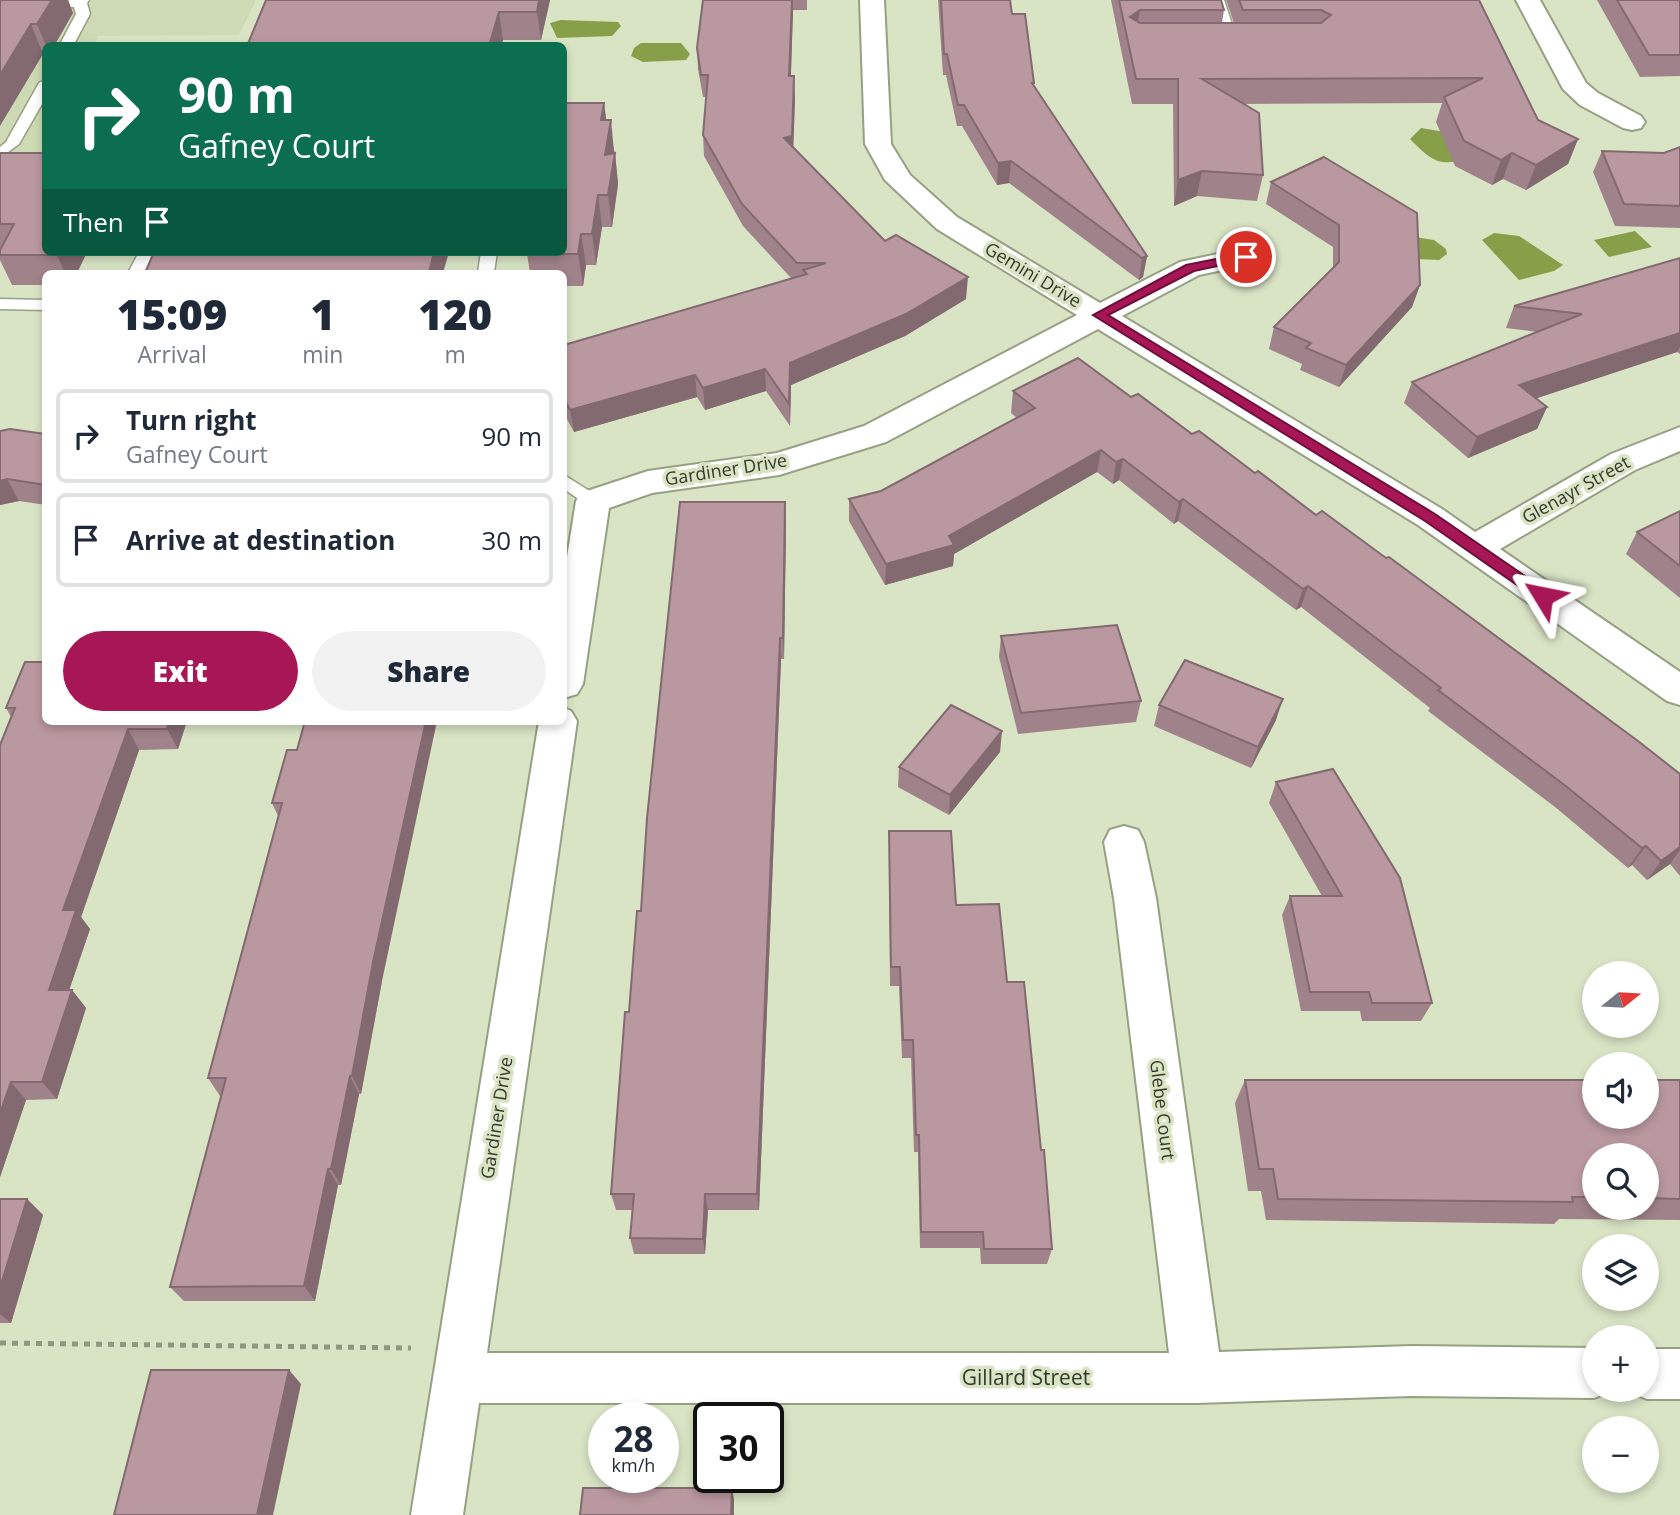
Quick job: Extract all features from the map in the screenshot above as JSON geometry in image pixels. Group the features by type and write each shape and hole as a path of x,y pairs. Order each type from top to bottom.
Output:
{"street":[{"name":"Gemini Drive","path":"872,0 878,144 899,180 947,223 1418,510 1680,691"},
{"path":"1528,0 1567,70 1566,74 1574,81 1572,84 1589,99 1632,122"},
{"name":"Gardiner Drive","path":"593,501 648,482 779,464 875,434 1190,268 1246,257"},
{"name":"Glenayr Street","path":"1474,548 1623,462 1680,438"},
{"path":"567,665 593,501"},
{"name":"Gardiner Drive","path":"437,1515 557,725"},
{"name":"Glebe Court","path":"1124,842 1135,898 1196,1378"},
{"name":"Gillard Street","path":"457,1378 1196,1378 1412,1371 1582,1373"},
{"path":"1659,1374 1680,1374"}],"lane":[{"path":"1217,0 1230,42"},
{"path":"0,4 81,2 83,13 68,42"},
{"path":"0,154 12,144 42,90"},
{"path":"0,304 42,305"},
{"path":"567,483 593,501"}],"path":[{"path":"0,1343 408,1345 457,1378"}],"shaded area":[{"path":"0,0 256,0 239,35 99,36 96,42 42,42 42,151 0,239"},
{"path":"561,20 618,22 621,26 612,36 557,38 550,23"},
{"path":"641,43 681,43 690,54 686,60 643,62 631,56 634,48"},
{"path":"1421,128 1445,132 1466,158 1441,162 1423,152 1410,139"},
{"path":"1635,231 1652,247 1609,257 1594,240"},
{"path":"1494,233 1519,236 1563,265 1554,271 1519,280 1482,240"},
{"path":"1415,237 1434,240 1446,249 1447,254 1439,260 1416,259"}],"building":[{"path":"0,0 52,0 37,24 31,24 0,75"},
{"path":"266,0 539,0 537,12 499,12 490,42 249,42"},
{"path":"703,0 792,0 789,76 794,76 792,136 784,138 885,241 896,235 968,277 906,314 790,363 789,404 765,369 703,388 695,375 570,410 567,404 567,344 807,274 803,270 826,263 797,263 742,204 703,135 708,75 701,75 697,48"},
{"path":"941,0 1010,0 1012,14 1025,14 1032,83 1147,256 1142,258 1011,161 998,163 964,105 958,105 947,54 944,54"},
{"path":"1119,0 1221,0 1224,10 1140,10 1130,17 1140,23 1321,23 1331,15 1321,10 1243,10 1239,0 1479,0 1538,120 1578,139 1536,165 1512,153 1501,160 1464,141 1444,97 1483,78 1202,79 1259,113 1263,175 1202,171 1178,180 1178,79 1136,79"},
{"path":"1617,0 1680,0 1680,55 1649,55"},
{"path":"567,103 604,103 601,120 611,120 605,155 615,153 608,195 598,195 592,234 581,234 578,254 567,254"},
{"path":"1680,147 1680,206 1624,204 1602,151 1664,153"},
{"path":"0,153 42,153 42,255 0,255 14,224 0,224"},
{"path":"1324,157 1417,213 1420,285 1346,365 1306,348 1311,343 1274,327 1339,262 1339,225 1271,182"},
{"path":"152,256 433,256 430,270 146,270"},
{"path":"1680,258 1680,333 1519,385 1547,407 1477,437 1412,382 1582,314 1514,306"},
{"path":"1078,358 1131,397 1138,394 1192,434 1199,431 1316,515 1322,511 1386,558 1389,557 1680,774 1680,847 1661,861 1646,846 1642,848 1308,586 1303,589 1183,499 1179,502 1123,459 1116,462 1101,450 949,536 954,545 886,564 849,499 881,491 1035,408 1013,391"},
{"path":"10,429 42,433 42,484 7,479 0,481 0,431"},
{"path":"680,502 785,502 783,638 780,638 757,1194 705,1194 703,1239 630,1238 634,1194 611,1194 625,1012 629,1012 637,911 641,911 647,818"},
{"path":"1680,511 1680,566 1637,532"},
{"path":"1117,625 1141,701 1021,713 1001,636"},
{"path":"1185,660 1283,699 1258,747 1159,705"},
{"path":"25,662 42,662 42,725 168,725 167,729 128,729 63,910 76,910 49,990 72,990 42,1082 11,1082 0,1113 0,745 15,708 6,708"},
{"path":"951,705 1002,731 950,795 899,767"},
{"path":"304,725 425,725 373,962 352,1076 331,1169 328,1169 304,1286 170,1287 226,1078 208,1078 282,803 272,803 287,750 297,750"},
{"path":"1333,769 1400,878 1432,1003 1372,1003 1369,992 1310,992 1290,896 1342,896 1276,782"},
{"path":"889,831 951,831 956,905 999,904 1007,982 1024,982 1041,1150 1044,1150 1052,1249 984,1249 983,1232 921,1232 913,1040 903,1040 900,967 891,967"},
{"path":"1245,1080 1582,1080 1582,1129 1659,1129 1659,1080 1680,1080 1680,1199 1659,1198 1659,1143 1582,1143 1582,1197 1572,1197 1573,1202 1278,1199 1273,1169 1259,1169"},
{"path":"0,1199 27,1199 0,1288"},
{"path":"151,1370 289,1370 257,1515 114,1515"},
{"path":"583,1488 588,1488 588,1493 679,1493 679,1488 693,1488 693,1493 732,1493 731,1515 580,1515"}],"route":[{"path":"1246,257 1190,268 1099,315 1430,517 1543,596"}]}
